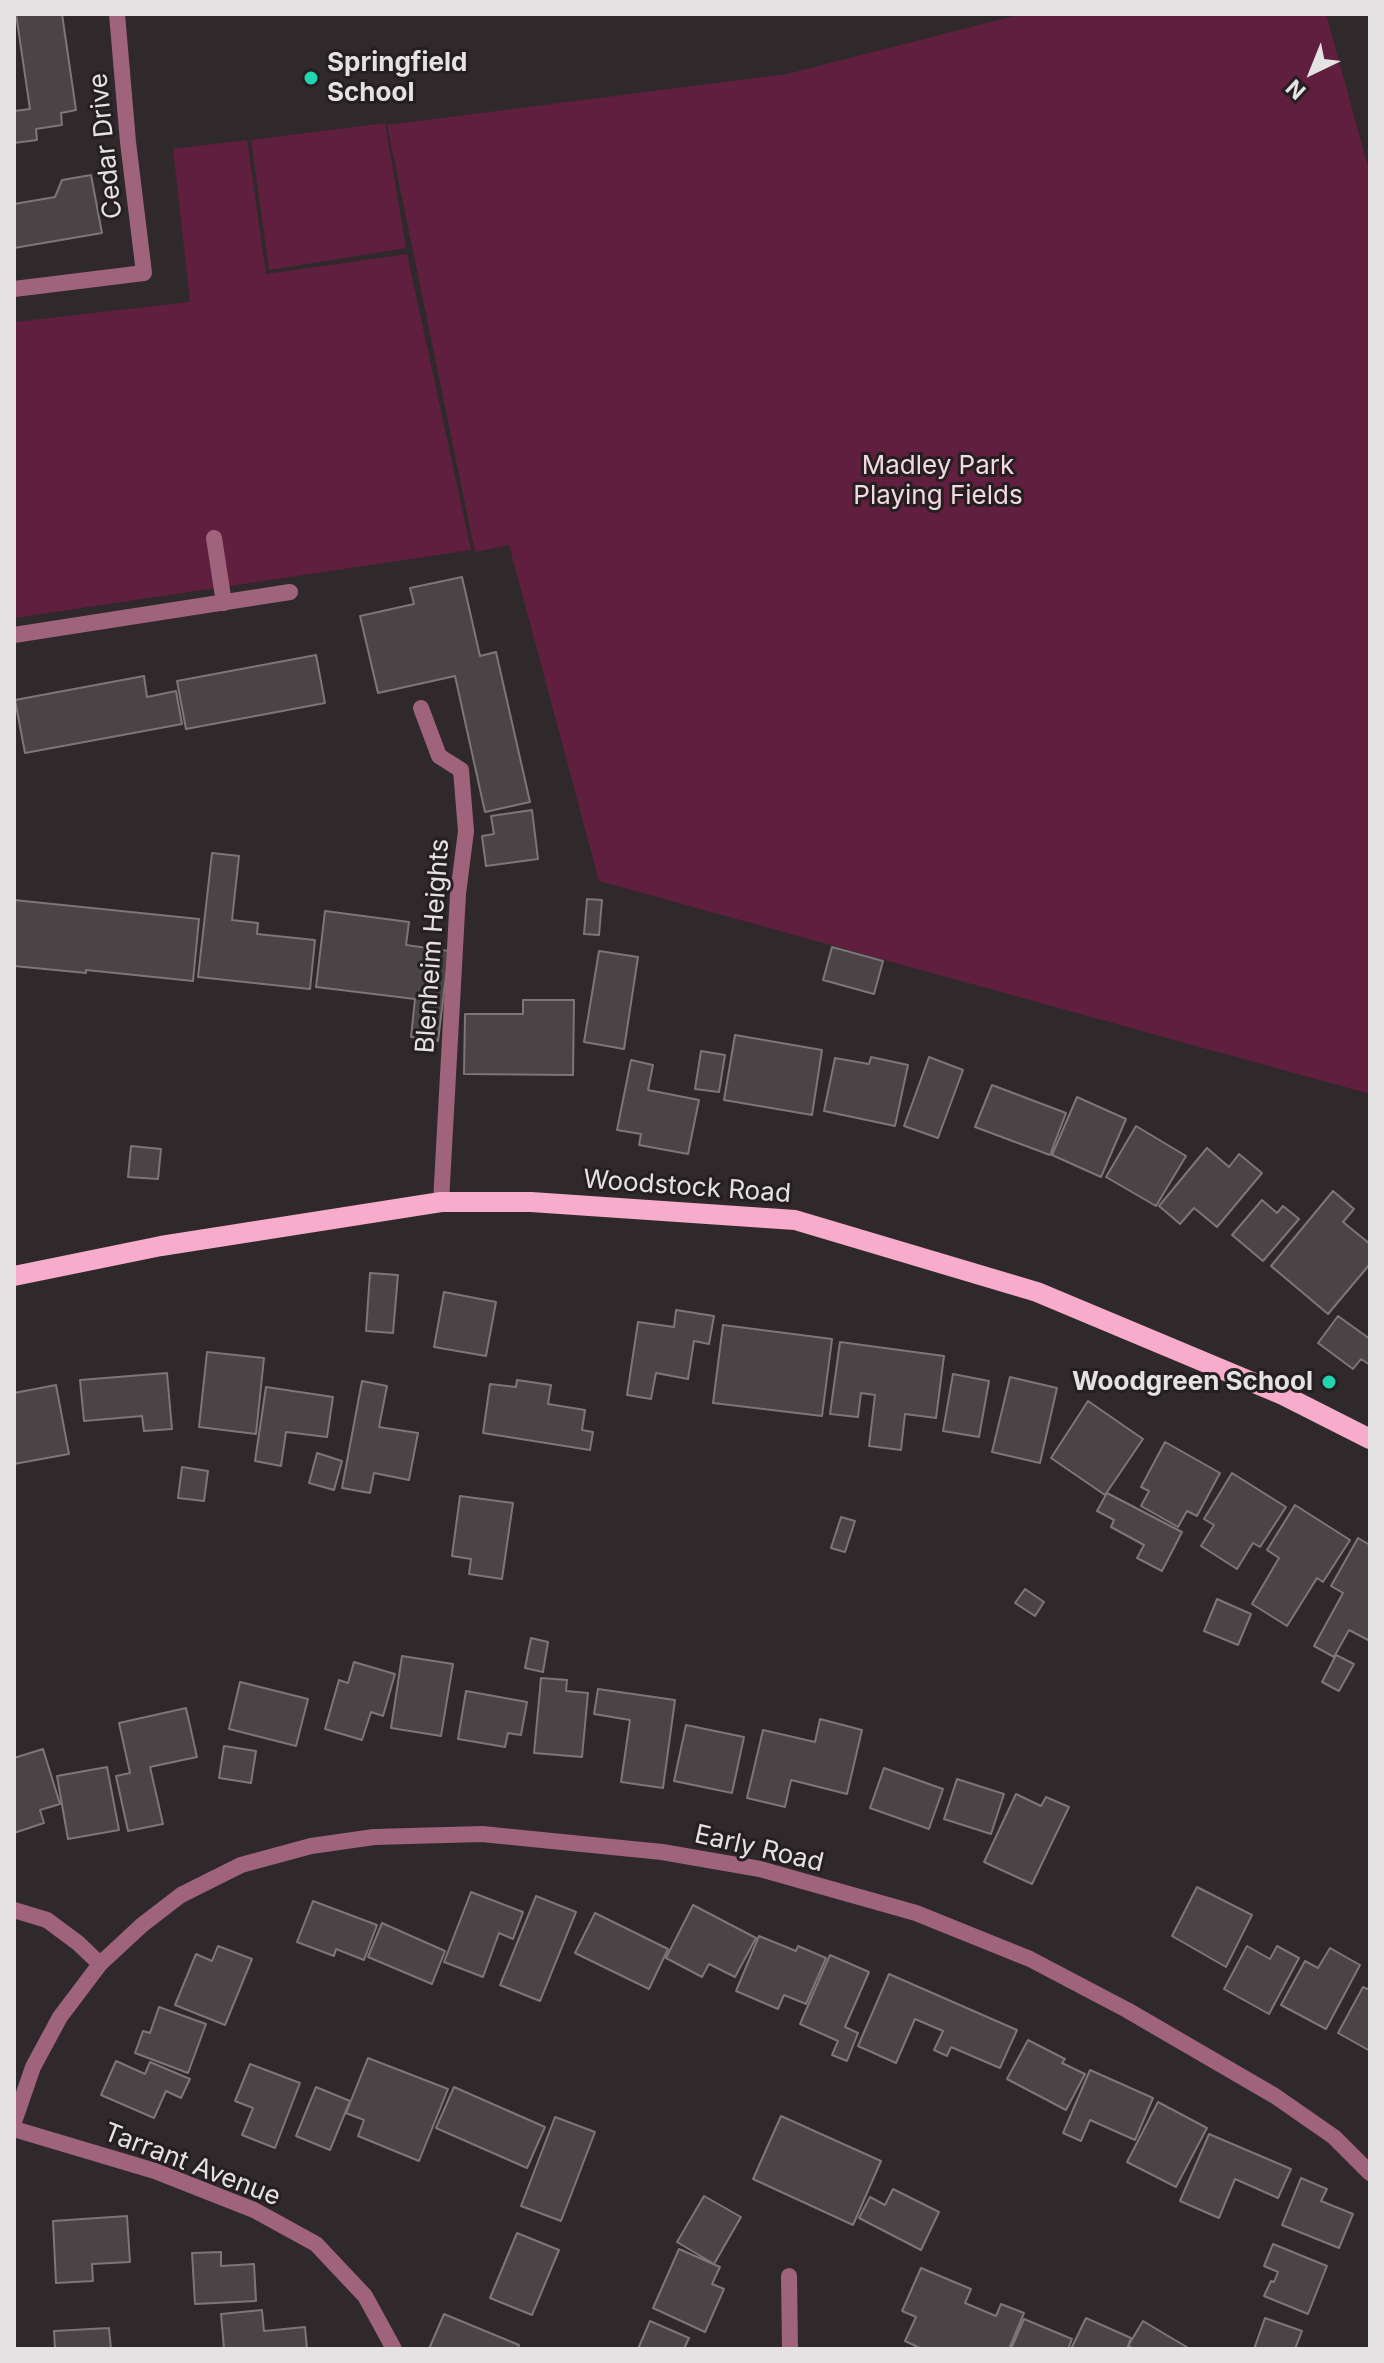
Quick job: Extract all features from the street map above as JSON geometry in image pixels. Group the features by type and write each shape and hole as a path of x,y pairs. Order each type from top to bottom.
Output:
{"main road":[{"name":"Woodstock Road","path":"14,1276 161,1246 441,1202 531,1202 795,1220 1037,1292 1283,1395 1370,1439"}],"street":[{"name":"Cedar Drive","path":"14,289 144,273 117,14"},
{"path":"214,538 224,603"},
{"path":"14,635 290,592"},
{"name":"Blenheim Heights","path":"421,708 439,756 461,770 466,831 458,894 441,1202"},
{"name":"Early Road","path":"14,2122 33,2067 60,2017 100,1964 142,1925 181,1895 241,1865 311,1846 374,1837 482,1834 662,1852 760,1869 916,1913 1030,1959 1127,2010 1275,2096 1334,2137 1370,2173"},
{"path":"14,1910 47,1920 100,1964"},
{"name":"Tarrant Avenue","path":"14,2129 155,2171 254,2210 316,2244 365,2296 394,2349"},
{"path":"789,2276 790,2349"}],"green space":[{"name":"Madley Park Playing Fields","path":"1022,14 1326,14 1370,174 1370,1094 599,881 509,545 475,552 387,125 787,74"},
{"path":"385,123 406,248 269,270 251,140"},
{"path":"247,140 266,274 407,254 471,550 14,618 14,322 190,302 173,149"}],"building":[{"path":"16,14 62,14 76,110 61,113 62,125 36,129 37,140 14,143 14,111 30,109"},
{"path":"91,175 102,233 14,248 14,204 55,197 62,180"},
{"path":"462,577 480,656 496,652 530,802 485,812 455,676 378,693 360,616 414,604 410,588"},
{"path":"316,655 325,703 186,729 177,681"},
{"path":"144,676 147,697 176,691 182,724 25,753 15,700"},
{"path":"532,810 538,859 486,866 482,836 494,834 491,816"},
{"path":"212,853 239,856 232,920 258,923 257,934 315,940 310,989 198,977"},
{"path":"587,899 602,900 599,935 584,934"},
{"path":"14,900 199,919 193,981 14,966"},
{"path":"325,911 409,922 406,945 449,951 438,1041 411,1037 415,999 316,987"},
{"path":"832,947 883,961 874,994 823,980"},
{"path":"599,951 638,957 624,1049 584,1042"},
{"path":"523,1000 574,1000 573,1075 464,1074 465,1014 523,1014"},
{"path":"735,1035 822,1050 812,1115 724,1100"},
{"path":"701,1051 725,1055 719,1092 695,1089"},
{"path":"871,1057 908,1065 895,1126 824,1111 835,1058 869,1064"},
{"path":"929,1057 963,1070 938,1138 904,1126"},
{"path":"631,1060 653,1065 648,1090 699,1100 688,1154 639,1145 641,1134 617,1130"},
{"path":"992,1085 1066,1113 1050,1155 975,1127"},
{"path":"1077,1097 1126,1119 1101,1177 1052,1155"},
{"path":"1136,1126 1186,1156 1156,1206 1106,1177"},
{"path":"131,1146 161,1149 158,1179 128,1177"},
{"path":"1207,1148 1229,1167 1239,1154 1262,1173 1217,1227 1194,1208 1180,1224 1159,1206"},
{"path":"1333,1191 1354,1209 1343,1222 1370,1244 1370,1264 1328,1314 1271,1266"},
{"path":"1262,1200 1277,1213 1283,1206 1299,1219 1263,1261 1232,1235"},
{"path":"370,1273 398,1275 393,1333 366,1331"},
{"path":"444,1292 496,1302 486,1356 434,1347"},
{"path":"676,1310 714,1316 709,1344 694,1341 688,1379 656,1373 651,1399 627,1395 638,1322 674,1327"},
{"path":"1338,1316 1370,1339 1370,1365 1361,1359 1353,1369 1318,1343"},
{"path":"723,1325 832,1339 822,1416 713,1403"},
{"path":"840,1342 944,1356 936,1418 905,1414 901,1450 869,1446 875,1395 861,1393 858,1417 830,1414"},
{"path":"207,1352 264,1358 256,1434 199,1427"},
{"path":"167,1373 172,1429 144,1431 142,1416 84,1421 80,1380"},
{"path":"953,1374 989,1381 979,1437 943,1431"},
{"path":"1010,1377 1057,1388 1040,1463 992,1452"},
{"path":"517,1380 551,1385 548,1404 585,1410 582,1430 593,1432 590,1450 483,1433 490,1384 516,1387"},
{"path":"362,1381 387,1386 379,1427 418,1433 409,1480 374,1473 370,1493 342,1488"},
{"path":"56,1385 69,1454 14,1464 14,1393"},
{"path":"266,1387 333,1397 327,1437 286,1432 281,1466 255,1461"},
{"path":"1088,1401 1143,1439 1105,1495 1051,1458"},
{"path":"1165,1442 1220,1473 1197,1516 1187,1511 1178,1527 1141,1506 1149,1491 1141,1487"},
{"path":"317,1453 342,1461 334,1490 309,1483"},
{"path":"182,1467 208,1471 204,1501 178,1498"},
{"path":"1232,1473 1286,1507 1260,1547 1253,1543 1237,1569 1201,1546 1214,1525 1204,1519"},
{"path":"1107,1493 1182,1532 1162,1571 1137,1558 1144,1545 1111,1527 1114,1520 1097,1511"},
{"path":"460,1496 513,1503 502,1579 469,1574 471,1559 452,1556"},
{"path":"1295,1505 1350,1540 1323,1582 1317,1578 1287,1626 1252,1604 1279,1558 1267,1550"},
{"path":"841,1517 855,1521 845,1552 831,1548"},
{"path":"1358,1538 1370,1545 1370,1641 1349,1630 1334,1657 1314,1646 1343,1593 1331,1586"},
{"path":"1025,1589 1044,1602 1035,1616 1015,1603"},
{"path":"1217,1599 1251,1614 1238,1645 1204,1631"},
{"path":"531,1638 548,1642 543,1672 525,1668"},
{"path":"1336,1655 1354,1664 1339,1691 1322,1682"},
{"path":"402,1656 453,1664 441,1736 391,1728"},
{"path":"354,1662 395,1674 383,1716 371,1712 362,1740 325,1729 339,1680 348,1683"},
{"path":"541,1678 567,1680 566,1691 588,1693 582,1757 534,1753"},
{"path":"240,1682 308,1699 296,1746 229,1729"},
{"path":"598,1689 675,1700 663,1788 621,1782 630,1720 594,1714"},
{"path":"466,1691 527,1702 521,1735 508,1733 505,1747 458,1739"},
{"path":"186,1708 197,1757 150,1767 163,1824 128,1831 116,1776 130,1773 119,1723"},
{"path":"820,1719 862,1730 847,1794 791,1780 785,1807 747,1798 763,1730 815,1742"},
{"path":"686,1725 744,1737 732,1793 674,1781"},
{"path":"224,1746 256,1751 251,1783 219,1778"},
{"path":"43,1749 60,1804 40,1810 44,1823 14,1833 14,1758"},
{"path":"107,1767 119,1830 68,1839 57,1776"},
{"path":"884,1768 943,1789 929,1829 870,1808"},
{"path":"957,1779 1004,1794 991,1834 944,1819"},
{"path":"1016,1794 1041,1806 1046,1797 1069,1807 1032,1884 984,1862"},
{"path":"1197,1887 1252,1915 1226,1967 1172,1936"},
{"path":"471,1892 523,1912 513,1939 499,1933 483,1977 444,1962"},
{"path":"536,1896 576,1912 540,2001 500,1985"},
{"path":"313,1901 377,1925 364,1960 336,1949 334,1956 297,1942"},
{"path":"693,1905 756,1938 735,1977 709,1964 702,1977 666,1958"},
{"path":"595,1913 668,1949 649,1989 575,1953"},
{"path":"382,1923 445,1951 432,1984 368,1957"},
{"path":"759,1936 796,1951 798,1946 826,1958 806,2004 784,1995 778,2009 736,1991"},
{"path":"218,1946 252,1959 225,2025 175,2005 196,1954 212,1961"},
{"path":"1247,1946 1270,1959 1277,1946 1299,1958 1269,2014 1224,1989"},
{"path":"1330,1948 1360,1965 1326,2029 1281,2005 1305,1961 1318,1968"},
{"path":"830,1955 869,1972 845,2027 858,2033 847,2061 832,2055 838,2041 800,2024"},
{"path":"889,1974 1017,2030 1000,2068 951,2047 947,2056 934,2050 943,2031 915,2019 896,2063 858,2046"},
{"path":"1363,1987 1370,1990 1370,2051 1338,2033"},
{"path":"159,2007 206,2024 188,2073 135,2053 143,2031 150,2033"},
{"path":"1028,2040 1065,2059 1062,2063 1085,2074 1066,2110 1007,2079"},
{"path":"368,2058 448,2089 419,2161 358,2136 364,2120 346,2113"},
{"path":"116,2061 145,2074 150,2062 190,2079 181,2098 166,2091 154,2118 101,2095"},
{"path":"250,2064 300,2083 275,2148 242,2135 253,2108 235,2101"},
{"path":"1090,2070 1153,2098 1135,2140 1090,2120 1081,2141 1063,2133"},
{"path":"316,2087 350,2101 330,2150 296,2136"},
{"path":"454,2087 545,2127 527,2168 436,2128"},
{"path":"1158,2102 1207,2128 1176,2187 1127,2162"},
{"path":"781,2116 881,2161 853,2225 753,2179"},
{"path":"555,2117 595,2132 561,2221 521,2206"},
{"path":"1209,2134 1291,2169 1278,2198 1235,2179 1219,2218 1180,2201"},
{"path":"1301,2178 1327,2189 1321,2201 1353,2214 1339,2248 1282,2225"},
{"path":"893,2189 939,2212 921,2250 859,2218 870,2197 885,2205"},
{"path":"704,2196 741,2217 714,2264 677,2242"},
{"path":"127,2216 130,2262 92,2264 93,2281 56,2283 53,2221"},
{"path":"517,2233 559,2250 532,2315 490,2298"},
{"path":"1273,2244 1327,2266 1308,2314 1264,2296 1278,2272 1264,2266"},
{"path":"679,2249 720,2267 712,2284 724,2289 705,2332 653,2308"},
{"path":"221,2252 221,2266 254,2264 256,2301 195,2304 192,2253"},
{"path":"921,2268 971,2289 965,2303 996,2316 1001,2304 1024,2313 1009,2349 922,2349 905,2341 916,2317 902,2311"},
{"path":"262,2310 264,2331 305,2327 307,2349 224,2349 221,2314"},
{"path":"444,2314 519,2345 518,2349 429,2349"},
{"path":"1086,2318 1131,2338 1127,2349 1071,2349"},
{"path":"1265,2318 1302,2331 1295,2349 1254,2349"},
{"path":"1024,2319 1072,2339 1068,2349 1011,2349"},
{"path":"650,2321 689,2338 684,2349 638,2349"},
{"path":"1143,2321 1190,2349 1134,2349 1128,2346"},
{"path":"109,2328 111,2349 55,2349 54,2331"}],"place":[{"name":"Springfield School","path":"311,78"},
{"name":"Woodgreen School","path":"1329,1382"}]}
